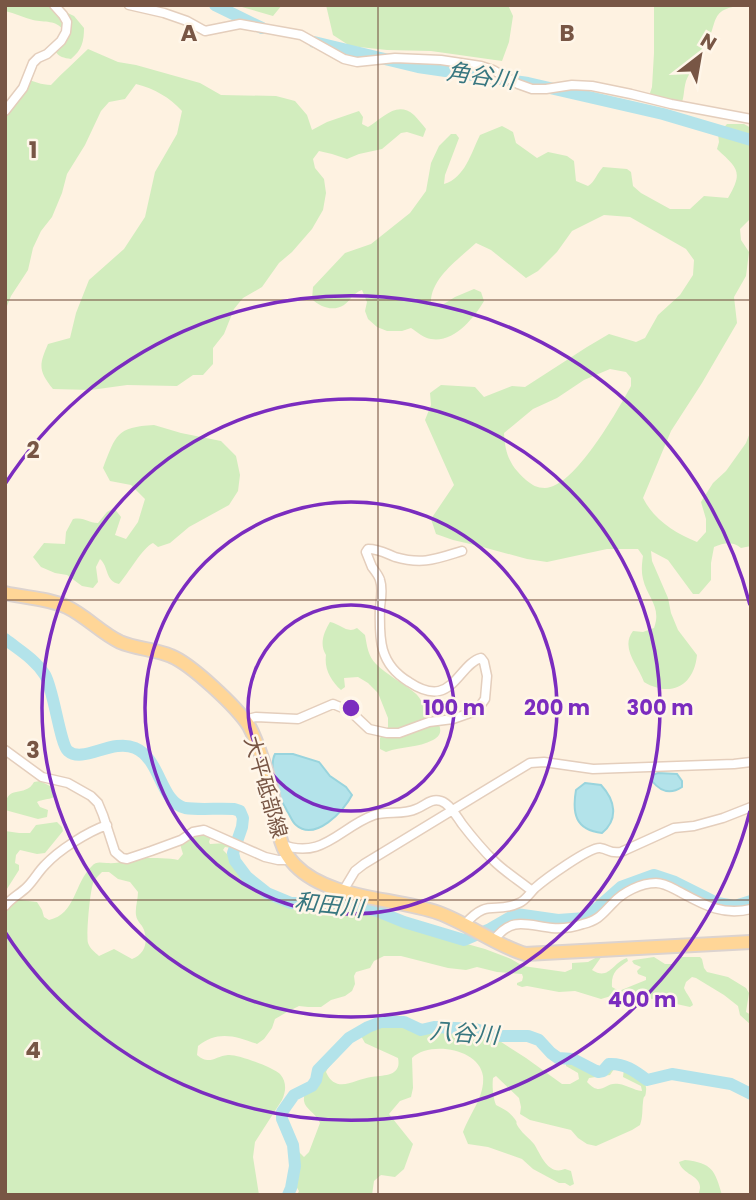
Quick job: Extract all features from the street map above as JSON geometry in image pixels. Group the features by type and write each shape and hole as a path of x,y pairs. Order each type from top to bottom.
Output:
{"main road":[{"name":"大平砥部線","path":"5,593 56,602 85,617 121,642 179,659 202,678 244,720 255,740 269,782 281,844 290,860 307,876 331,888 424,909 465,925 516,951 534,954 751,942"}],"street":[{"path":"5,111 23,89 33,63 61,41 66,32 67,22 54,5"},
{"path":"130,5 164,13 205,31 240,24 300,35 344,59 357,62 394,58 441,60 481,66 533,89 592,86 751,119"},
{"path":"244,720 256,717 298,719 333,704 350,711 369,729 399,733 478,709 485,699 487,676 481,658 474,660 453,684 441,691 428,691 417,687 398,676 390,666 380,640 380,579 366,552 378,549 419,562 448,557 462,551"},
{"path":"5,750 42,777 68,783 91,796 98,803 115,852 122,858 127,859 204,830 264,857 290,860"},
{"path":"343,891 355,871 364,863 530,762 593,769 734,764 751,761"},
{"path":"281,844 293,849 323,845 359,821 377,814 416,810 427,802 442,801 495,862 533,891"},
{"path":"465,925 483,908 521,903 562,867 592,850 600,848 612,853 621,852 674,828 714,821 751,807"},
{"path":"5,906 47,863 90,832 107,825"},
{"path":"494,940 506,927 513,924 555,928 586,924 602,916 612,903 627,891 657,883 666,884 718,910 736,912 751,909"}],"green space":[{"path":"5,5 51,5 74,16 84,28 80,49 71,59 60,56 55,51 64,31 61,27 5,11"},
{"path":"235,5 282,5 273,16"},
{"path":"326,5 508,5 513,16 509,42 502,61 431,51 350,46 333,35"},
{"path":"654,5 747,5 726,9 717,17 686,81 679,108 649,96 654,53"},
{"path":"88,49 118,62 200,83 221,95 276,96 295,101 307,115 312,130 359,111 363,117 362,124 368,127 390,112 402,109 414,115 426,129 423,137 401,133 382,149 347,159 319,151 313,159 315,168 324,179 326,193 323,210 312,229 279,263 262,287 243,298 234,309 224,334 213,348 213,364 203,375 193,375 177,386 127,385 91,390 53,389 41,367 48,344 70,338 89,280 124,249 145,217 155,172 177,134 182,111 149,88 136,84 125,99 109,102 101,111 67,174 52,217 41,231 33,248 28,270 11,296 5,311 5,104 11,100 25,79 51,85"},
{"path":"727,124 744,124 751,128 751,218 740,229 741,240 749,252 746,276 734,297 737,323 671,431 643,498 653,513 666,525 697,542 706,532 706,519 701,502 746,443 751,430 751,546 741,548 728,543 714,547 711,580 699,594 693,594 668,560 651,551 652,561 678,630 697,655 695,666 686,681 672,689 663,689 644,682 629,650 629,637 633,631 643,632 654,628 656,621 655,608 642,576 643,556 638,549 607,549 547,562 436,534 431,519 454,485 425,420 431,405 430,393 441,385 475,387 484,397 512,386 525,387 609,334 636,342 645,338 658,315 680,295 693,275 694,260 686,249 630,217 604,215 572,231 557,252 538,271 526,278 491,250 476,243 440,278 431,305 439,307 474,289 481,292 484,301 462,328 439,339 431,339 411,328 387,331 377,327 368,319 365,311 367,302 362,290 344,305 331,308 312,299 313,287 345,253 371,244 410,213 426,191 431,163 439,146 451,134 456,134 459,138 444,184 462,171 480,135 502,126 513,132 516,143 537,158 548,152 567,156 574,161 576,181 588,186 603,167 627,169 631,172 633,186 641,193 670,209 690,209 704,196 728,198 736,182 736,170 717,149 718,134","holes":["610,369 626,372 631,378 631,386 594,446 569,475 556,485 545,488 533,485 512,465 504,433 533,409 557,398 584,380"]},
{"path":"154,425 221,441 236,456 240,475 238,491 229,505 189,527 170,543 158,547 153,543 140,555 119,584 111,580 100,559 96,567 98,582 93,588 82,586 67,575 41,567 33,557 44,543 65,544 66,532 73,519 98,523 114,508 121,517 115,535 126,539 138,522 145,499 131,485 110,481 103,468 119,435 132,428"},
{"path":"330,622 347,629 357,628 365,635 373,661 418,696 438,723 438,736 416,746 386,752 380,749 380,738 388,727 388,718 378,693 358,677 344,678 345,687 341,690 329,674 323,642"},
{"path":"40,781 55,792 54,797 37,802 40,807 48,810 47,817 38,819 5,810 8,796 26,790 34,782"},
{"path":"57,822 63,831 45,853 20,850 16,855 15,863 19,865 19,870 5,892 5,831 30,833 36,825"},
{"path":"196,834 205,834 211,836 210,844 231,845 231,848 225,847 223,850 241,877 264,895 290,905 333,906 368,911 417,930 485,949 523,966 565,972 572,969 572,963 588,962 602,956 592,970 603,973 627,958 628,961 618,969 613,978 612,987 619,991 646,980 646,977 638,974 637,971 641,967 634,964 634,960 654,957 665,964 674,964 679,957 700,957 707,972 728,977 746,988 749,993 746,1012 751,1015 751,1025 740,1015 738,1006 692,977 684,988 693,1005 690,1007 654,999 611,996 601,999 575,991 559,992 522,987 517,983 522,981 522,974 477,967 466,970 448,968 401,956 384,956 374,961 370,968 356,972 352,991 345,996 331,1000 321,1007 299,1006 287,1012 275,1019 272,1028 257,1044 234,1037 219,1036 198,1046 197,1055 206,1060 228,1055 240,1057 271,1068 284,1080 282,1100 255,1142 253,1157 259,1195 5,1195 5,899 13,903 20,900 37,902 44,917 49,920 58,917 70,905 86,873 95,863 117,863 145,858 178,860 183,854 180,844","holes":["102,872 109,872 118,879 130,882 138,892 136,915 146,939 143,951 132,959 114,949 99,956 88,943 93,885"]},
{"path":"382,1015 403,1016 419,1028 431,1025 481,1029 562,1084 570,1084 579,1079 578,1073 566,1066 566,1062 573,1062 597,1074 614,1069 610,1075 589,1078 587,1082 596,1089 614,1084 642,1091 641,1086 623,1077 624,1069 632,1072 643,1080 646,1087 640,1125 596,1146 587,1144 571,1130 530,1120 520,1114 519,1098 496,1076 493,1078 496,1105 512,1116 550,1167 554,1170 571,1171 574,1184 570,1186 559,1183 533,1169 522,1159 488,1147 468,1144 463,1132 482,1091 483,1076 479,1066 473,1059 452,1050 430,1050 412,1058 411,1097 400,1101 389,1114 413,1144 404,1169 395,1177 381,1175 374,1181 372,1195 297,1195 299,1191 291,1178 288,1137 304,1157 309,1152 320,1123 305,1104 305,1095 312,1078 331,1052 341,1041 344,1045 341,1053 326,1072 335,1083 346,1084 390,1074 397,1069 398,1058 365,1043 361,1036 366,1026"},
{"path":"685,1160 701,1163 711,1169 722,1195 698,1195 700,1188 697,1180 681,1167 679,1162"}],"water":[{"path":"275,754 293,754 319,762 330,776 346,787 352,795 343,809 328,822 312,830 296,825 277,793 273,769"},
{"path":"677,774 682,781 682,787 669,791 658,787 652,781 652,775"},
{"path":"585,783 601,785 612,803 611,822 602,833 586,828 577,819 576,790"}],"waterway":[{"name":"角谷川","path":"215,5 262,28"},
{"name":"角谷川","path":"314,42 418,67 528,83 663,114 751,140"},
{"name":"和田川","path":"5,639 32,659 45,675 68,751 82,755 117,746 135,748 144,753 170,798 177,804 185,808 240,811 243,818 233,853 235,861 247,877 267,893 291,903 339,903 377,911 464,940 516,914 558,920 586,918 621,887 654,875 675,882 717,903 735,906 751,901"},
{"name":"八谷川","path":"288,1195 295,1166 293,1145 282,1119 282,1112 294,1095 312,1086 318,1070 349,1038 381,1022 404,1022 421,1030 434,1027 475,1029 498,1036 528,1036 539,1040 558,1058 573,1059 598,1072 603,1071 609,1064 614,1064 629,1068 647,1080 672,1074 731,1084 751,1094"}]}
